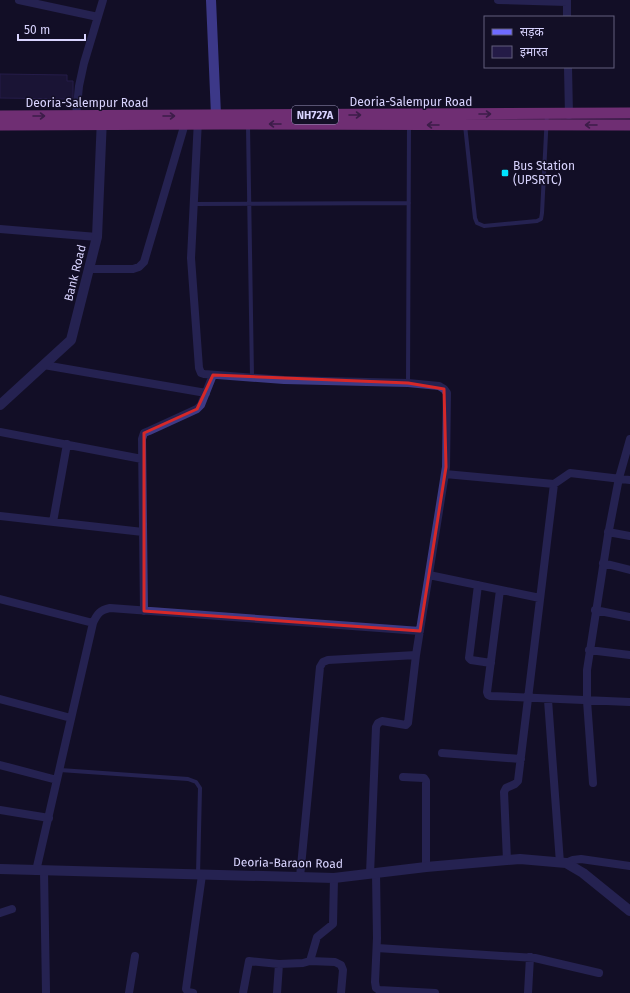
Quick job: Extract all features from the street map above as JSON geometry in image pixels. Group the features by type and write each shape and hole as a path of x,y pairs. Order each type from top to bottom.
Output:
{"highway":[{"name":"Deoria-Salempur Road","path":"547,120 569,114 630,113"},
{"name":"Deoria-Salempur Road","path":"198,120 216,115 465,120 547,120 630,125"},
{"name":"Deoria-Salempur Road","path":"0,116 76,116 102,120"},
{"name":"Deoria-Salempur Road","path":"0,125 102,120 198,120 248,124 410,125 465,120"}],"main road":[{"path":"210,0 216,115"}],"street":[{"path":"19,0 98,17"},
{"path":"76,116 80,78 103,0"},
{"path":"498,0 567,1 567,16"},
{"path":"568,68 569,114"},
{"name":"Bank Road","path":"0,405 71,340 98,237 102,120"},
{"path":"90,269 133,269 140,267 144,262 186,120"},
{"path":"198,120 191,258 199,368 201,373 252,377 408,383 439,386 447,393 446,467 416,655 408,723 406,725 382,721 378,723 376,727 373,874 377,948 376,988 379,990 435,993"},
{"path":"0,229 98,237"},
{"path":"44,365 206,393"},
{"path":"144,610 142,439 144,433 197,410 201,406 213,375"},
{"path":"0,432 142,458"},
{"path":"593,783 587,701 587,670 589,650 608,532 619,478 630,439"},
{"path":"53,522 67,444"},
{"path":"445,474 554,484 570,472 630,480"},
{"path":"507,860 504,792 506,788 518,781 554,484"},
{"path":"0,516 143,532"},
{"path":"608,532 630,536"},
{"path":"603,564 630,570"},
{"path":"429,575 540,598"},
{"path":"478,585 469,658 471,660 491,663"},
{"path":"500,590 488,695 548,700 630,702"},
{"path":"0,599 93,623"},
{"path":"46,992 40,871 57,780 93,623 102,610 110,608 144,610 420,631"},
{"path":"595,610 630,617"},
{"path":"589,650 630,655"},
{"path":"300,877 320,667 323,662 328,660 416,655"},
{"path":"0,699 71,718"},
{"path":"548,700 563,863 581,859 630,866"},
{"path":"442,753 521,759"},
{"path":"0,765 57,780"},
{"path":"403,777 424,778 426,781 426,867"},
{"path":"0,810 49,818"},
{"name":"Deoria-Baraon Road","path":"0,869 334,878 426,867 520,859 563,863 583,873 630,911"},
{"path":"193,993 188,992 186,989 200,875"},
{"path":"310,962 317,937 333,924 334,878"},
{"path":"0,913 12,909"},
{"path":"377,948 530,957 599,973"},
{"path":"129,993 135,956"},
{"path":"528,993 530,957"},
{"path":"243,993 249,961 279,964 335,962 341,964 344,970 341,993"},
{"path":"276,993 279,964"}],"lane":[{"path":"465,120 475,218 477,222 484,226 537,221 541,219 547,120"},
{"path":"248,124 248,204 252,377"},
{"path":"408,383 410,125"},
{"path":"194,204 409,204"},
{"path":"60,770 188,779 196,782 200,788 200,875"}],"highlighted area":[{"path":"213,375 408,383 444,389 446,467 420,631 144,611 144,433 197,409"}],"building":[{"path":"0,74 67,75 67,81 73,81 73,99 0,98"}],"place":[{"name":"Bus Station (UPSRTC)","path":"505,173"}]}
